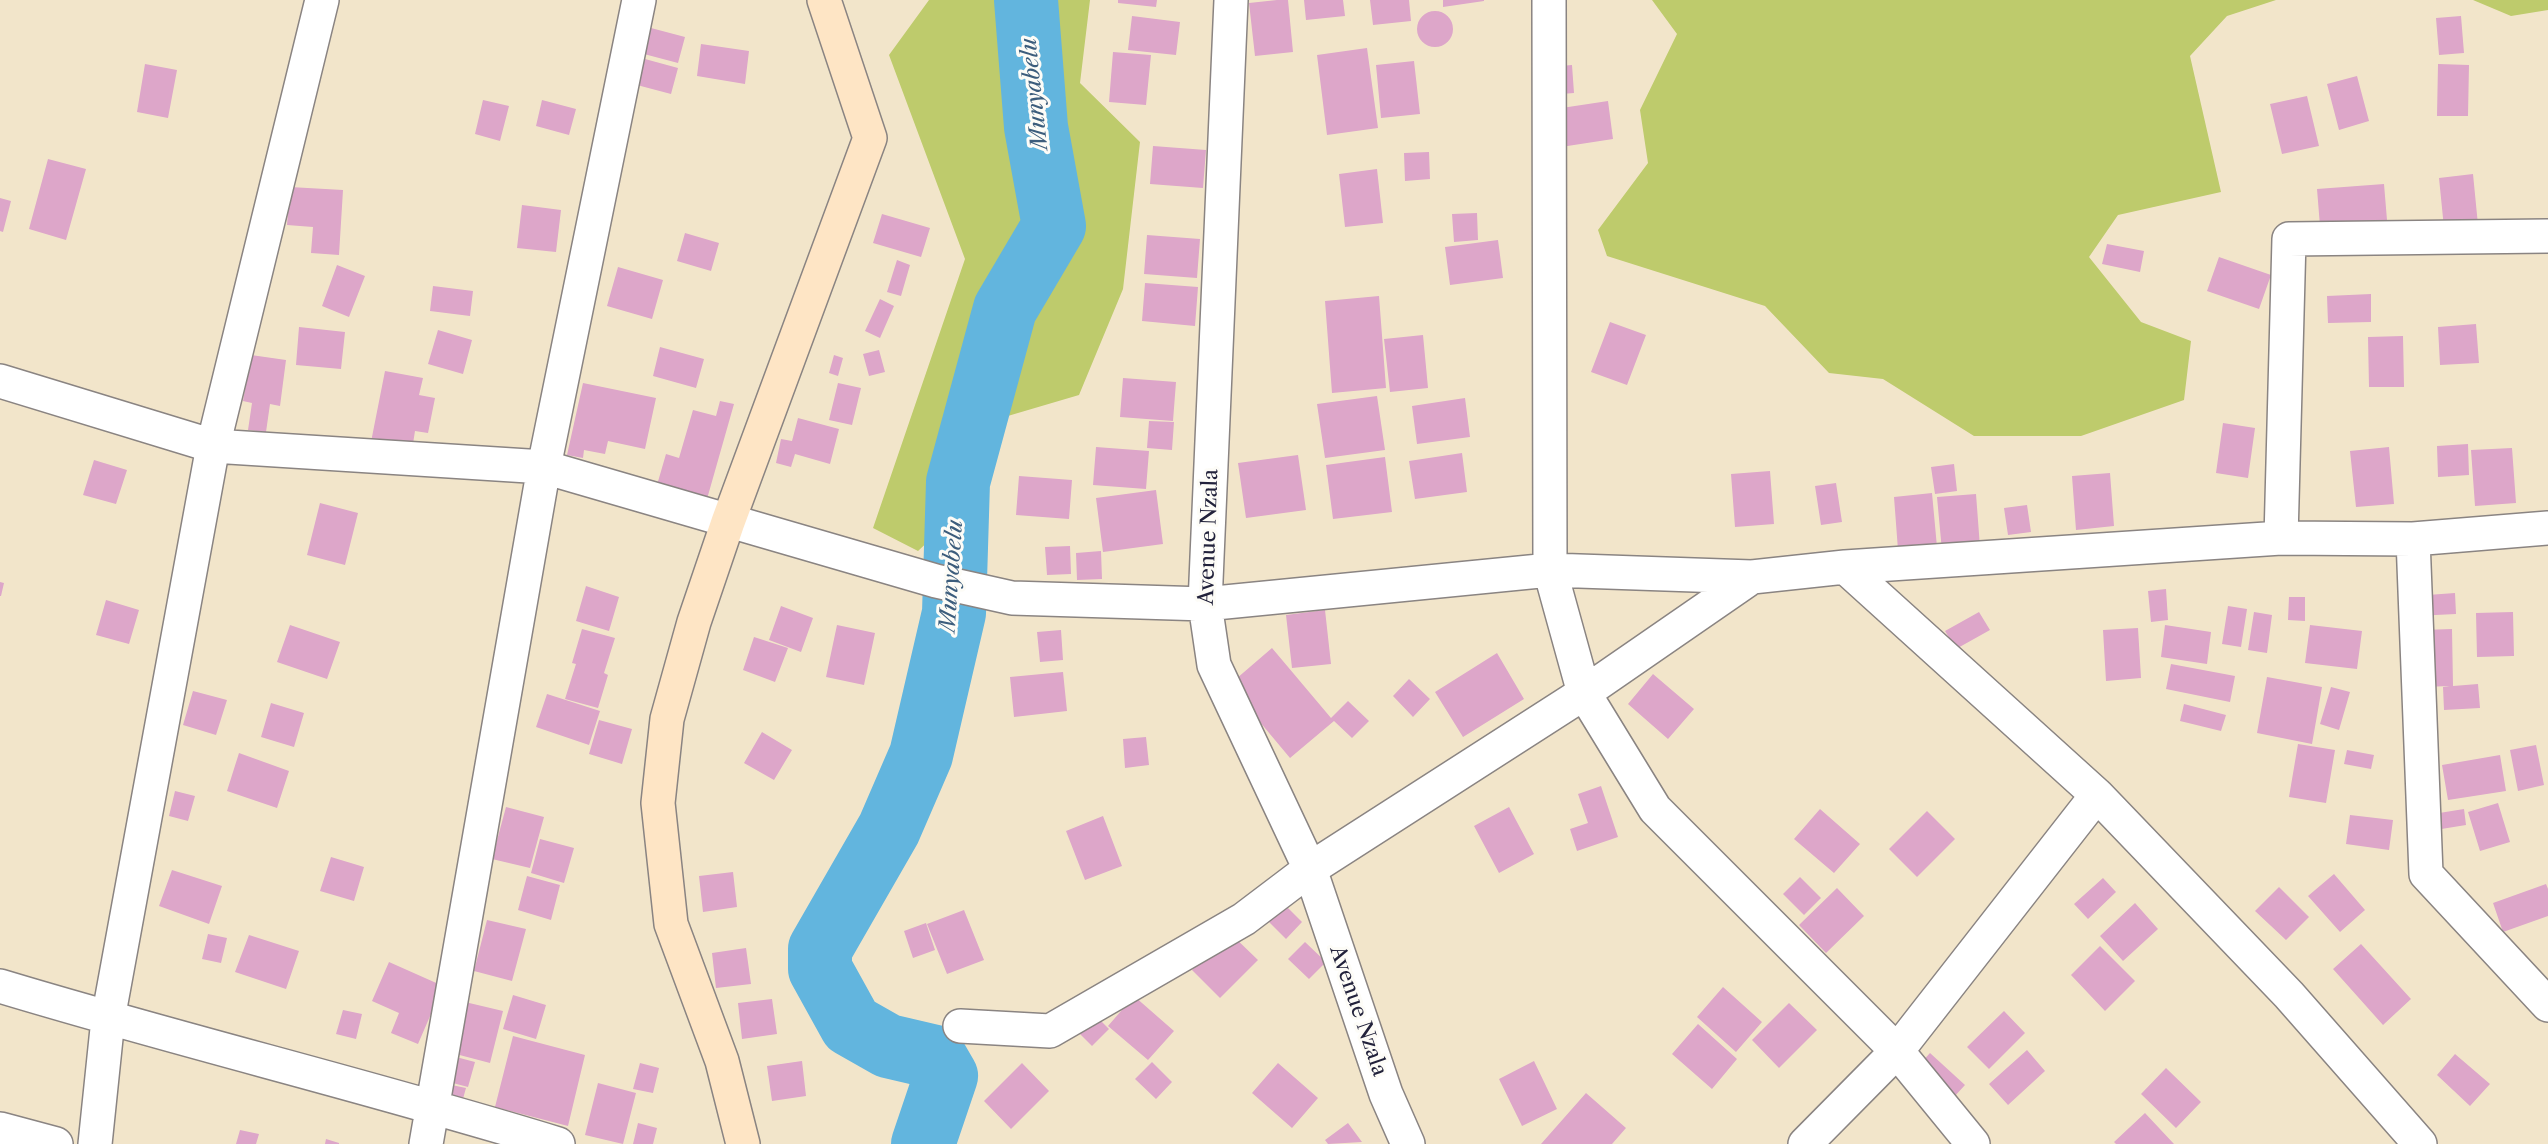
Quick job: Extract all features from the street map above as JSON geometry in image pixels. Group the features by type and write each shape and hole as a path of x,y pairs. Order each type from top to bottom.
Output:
{"street":[{"path":"95,1144 108,1019 213,446 322,0"},
{"path":"426,1144 544,467 639,0"},
{"path":"744,1144 722,1062 671,924 658,803 667,719 694,622 728,522 870,138 824,0"},
{"name":"Avenue Nzala","path":"1231,0 1205,604 1214,665 1310,869 1386,1094 1408,1144"},
{"path":"1549,0 1550,570 1584,693 1655,809 1897,1051 1973,1144"},
{"path":"2281,538 2289,238 2548,236"},
{"path":"0,381 213,446 544,467 936,581 1012,598 1205,604 1550,570 1752,577 1845,567 2281,538 2413,539 2548,528"},
{"path":"2413,539 2426,874 2548,1005"},
{"path":"1845,567 2097,795 2289,995 2420,1144"},
{"path":"960,1026 1050,1031 1244,919 1310,869 1584,693 1752,577"},
{"path":"1805,1144 1897,1051 2097,795"},
{"path":"0,986 108,1019 433,1105 558,1144"},
{"path":"0,1129 56,1144"}],"green space":[{"path":"929,0 1090,0 1080,83 1140,142 1123,289 1079,395 1001,418 968,504 918,551 873,528 965,259 889,55"},
{"path":"1652,0 2276,0 2227,16 2190,56 2221,192 2118,215 2089,257 2141,322 2191,341 2184,400 2081,436 1974,436 1883,379 1829,373 1765,306 1607,256 1598,230 1648,163 1640,110 1677,34"},
{"path":"2473,0 2548,0 2548,10 2511,16"}],"building":[{"path":"1118,0 1157,0 1156,7 1118,3"},
{"path":"1288,0 1293,52 1255,56 1249,3"},
{"path":"1304,0 1343,0 1345,16 1306,20"},
{"path":"1370,0 1409,0 1411,21 1373,25"},
{"path":"1443,0 1484,0 1484,1 1443,7"},
{"path":"1435,11 1448,16 1453,29 1448,42 1435,47 1422,42 1417,29 1422,16"},
{"path":"1132,16 1180,22 1176,55 1128,50"},
{"path":"2461,16 2464,53 2439,55 2436,18"},
{"path":"651,28 685,37 678,63 644,54"},
{"path":"701,44 749,51 745,84 697,76"},
{"path":"1367,48 1378,128 1327,135 1317,55"},
{"path":"1113,52 1151,55 1146,105 1109,102"},
{"path":"645,59 678,68 671,94 637,85"},
{"path":"1414,61 1420,114 1381,118 1376,65"},
{"path":"145,64 177,70 168,118 137,112"},
{"path":"2438,64 2469,65 2468,116 2437,116"},
{"path":"1572,65 1574,93 1549,95 1548,67"},
{"path":"2357,76 2369,121 2339,130 2327,84"},
{"path":"2307,96 2319,146 2282,154 2270,104"},
{"path":"483,100 509,106 500,141 475,134"},
{"path":"542,100 576,109 569,135 536,126"},
{"path":"1608,101 1613,139 1561,147 1555,109"},
{"path":"1153,146 1206,150 1203,188 1150,184"},
{"path":"1429,152 1430,179 1405,181 1404,153"},
{"path":"48,159 86,169 66,240 29,229"},
{"path":"1377,169 1383,223 1345,227 1339,174"},
{"path":"2473,174 2478,225 2444,228 2439,178"},
{"path":"2384,184 2387,220 2320,226 2317,189"},
{"path":"290,187 343,190 339,255 311,253 313,227 287,225"},
{"path":"0,198 11,201 3,232 0,231"},
{"path":"522,205 561,210 556,252 517,248"},
{"path":"1477,213 1478,240 1454,242 1452,214"},
{"path":"882,214 930,228 921,257 873,243"},
{"path":"685,233 719,243 711,271 677,261"},
{"path":"1147,235 1200,239 1197,278 1144,274"},
{"path":"1498,240 1503,278 1450,285 1445,247"},
{"path":"2107,244 2144,251 2140,272 2102,264"},
{"path":"2219,257 2271,275 2259,309 2207,291"},
{"path":"897,260 910,265 901,296 887,292"},
{"path":"337,265 365,276 349,317 322,306"},
{"path":"618,267 663,280 652,319 607,306"},
{"path":"1145,283 1198,287 1195,326 1142,321"},
{"path":"433,286 473,291 470,316 430,311"},
{"path":"2371,294 2371,322 2328,323 2327,296"},
{"path":"1379,296 1386,388 1332,393 1325,301"},
{"path":"880,299 894,306 880,338 865,331"},
{"path":"1610,322 1646,335 1627,385 1591,372"},
{"path":"2476,324 2479,363 2440,365 2438,327"},
{"path":"299,327 345,332 341,369 296,365"},
{"path":"438,330 472,340 463,374 428,364"},
{"path":"1423,335 1428,388 1390,392 1384,339"},
{"path":"2403,336 2404,387 2369,387 2368,337"},
{"path":"660,347 704,359 696,388 653,376"},
{"path":"879,350 885,372 869,376 863,354"},
{"path":"251,355 286,360 280,406 270,404 266,432 248,430 252,403 243,401"},
{"path":"834,355 843,358 838,376 829,373"},
{"path":"385,371 423,378 419,395 435,398 428,433 415,431 412,450 371,442"},
{"path":"1123,378 1176,382 1173,421 1120,417"},
{"path":"583,383 656,398 645,449 608,441 605,454 584,450 583,458 567,455"},
{"path":"838,383 861,388 852,425 829,420"},
{"path":"1377,396 1385,450 1325,458 1317,404"},
{"path":"1465,398 1470,437 1417,444 1412,406"},
{"path":"720,401 734,404 707,499 657,485 666,454 679,458 693,410 716,416"},
{"path":"798,418 839,429 830,464 795,454 791,467 776,463 781,439 792,441"},
{"path":"1149,421 1174,422 1172,450 1147,448"},
{"path":"2223,423 2255,428 2248,478 2216,473"},
{"path":"2468,444 2469,475 2438,477 2437,446"},
{"path":"1096,447 1149,451 1146,489 1093,485"},
{"path":"2389,447 2394,504 2356,507 2350,451"},
{"path":"2512,448 2516,503 2475,506 2471,450"},
{"path":"1462,453 1467,492 1415,499 1409,461"},
{"path":"1298,455 1306,510 1246,518 1238,463"},
{"path":"1385,457 1392,512 1333,519 1326,465"},
{"path":"94,460 127,470 116,504 83,495"},
{"path":"1954,464 1957,491 1935,494 1931,467"},
{"path":"1770,471 1774,524 1735,527 1731,474"},
{"path":"2110,473 2114,526 2076,530 2072,476"},
{"path":"1019,476 1072,480 1069,519 1016,515"},
{"path":"1836,483 1842,522 1821,525 1815,486"},
{"path":"1156,490 1163,544 1103,552 1096,498"},
{"path":"1932,493 1937,547 1898,550 1894,497"},
{"path":"1976,494 1980,547 1942,551 1937,497"},
{"path":"320,503 358,513 345,565 307,555"},
{"path":"2027,505 2031,532 2008,535 2004,508"},
{"path":"1070,546 1071,574 1047,575 1045,547"},
{"path":"1101,551 1102,579 1077,580 1076,553"},
{"path":"0,582 4,583 1,596 0,596"},
{"path":"586,586 619,597 609,631 576,621"},
{"path":"2166,589 2168,620 2151,622 2148,591"},
{"path":"2455,593 2456,614 2415,616 2414,596"},
{"path":"2289,597 2305,597 2305,621 2288,620"},
{"path":"106,600 139,610 129,644 96,635"},
{"path":"781,606 813,618 801,652 769,640"},
{"path":"2228,606 2247,609 2241,647 2222,644"},
{"path":"1325,610 1331,664 1292,668 1286,615"},
{"path":"1979,612 1990,630 1956,649 1945,631"},
{"path":"2254,612 2272,615 2267,653 2248,650"},
{"path":"2513,612 2514,656 2477,657 2476,613"},
{"path":"290,625 340,642 327,679 277,662"},
{"path":"837,625 875,633 864,685 826,677"},
{"path":"2165,625 2211,632 2207,664 2161,657"},
{"path":"2310,625 2362,631 2357,669 2305,663"},
{"path":"2138,628 2141,678 2106,681 2103,630"},
{"path":"582,629 615,638 604,673 608,675 598,708 565,699 576,664 572,663"},
{"path":"2452,629 2453,686 2478,684 2480,708 2444,710 2443,687 2450,686 2423,687 2422,630"},
{"path":"1061,630 1063,660 1040,662 1037,632"},
{"path":"754,637 788,648 775,682 743,670"},
{"path":"1272,648 1331,718 1348,701 1369,721 1352,738 1334,721 1290,758 1229,685"},
{"path":"1497,653 1524,699 1463,737 1435,692"},
{"path":"2171,664 2235,676 2230,702 2166,689"},
{"path":"1063,672 1067,711 1014,717 1010,677"},
{"path":"1653,674 1694,709 1668,739 1628,704"},
{"path":"2267,677 2322,687 2312,744 2257,733"},
{"path":"1409,679 1430,699 1413,717 1393,696"},
{"path":"2331,687 2350,692 2339,730 2320,724"},
{"path":"193,691 227,700 216,735 183,725"},
{"path":"547,694 600,711 589,745 536,727"},
{"path":"271,703 304,713 294,747 261,737"},
{"path":"2184,704 2226,715 2221,731 2180,721"},
{"path":"599,720 632,729 622,764 589,754"},
{"path":"762,732 792,750 774,780 744,763"},
{"path":"1146,737 1149,765 1125,768 1123,739"},
{"path":"2298,744 2335,750 2326,803 2289,797"},
{"path":"2536,745 2544,785 2518,791 2510,750"},
{"path":"2347,750 2374,755 2371,769 2344,764"},
{"path":"239,753 289,771 277,808 227,791"},
{"path":"2500,755 2506,791 2448,800 2442,765"},
{"path":"1601,786 1618,837 1577,851 1570,829 1588,823 1578,794"},
{"path":"175,791 195,796 188,821 169,816"},
{"path":"2498,803 2510,842 2480,851 2468,812"},
{"path":"506,807 544,817 530,868 492,859"},
{"path":"1509,807 1534,854 1499,873 1474,826"},
{"path":"1820,809 1860,844 1834,873 1794,839"},
{"path":"2464,809 2466,825 2429,831 2427,815"},
{"path":"1927,811 1955,839 1917,877 1889,849"},
{"path":"2350,815 2393,820 2389,850 2346,844"},
{"path":"1103,816 1122,866 1085,880 1066,831"},
{"path":"540,839 574,848 564,883 531,873"},
{"path":"331,857 364,867 354,901 320,891"},
{"path":"172,870 222,886 209,924 159,906"},
{"path":"733,872 737,907 703,912 699,876"},
{"path":"2334,874 2365,910 2340,932 2308,896"},
{"path":"527,876 560,885 551,920 518,910"},
{"path":"1800,877 1821,898 1804,915 1783,894"},
{"path":"2103,878 2116,892 2088,919 2074,904"},
{"path":"2546,884 2548,916 2503,932 2493,903"},
{"path":"2279,887 2309,917 2286,940 2255,911"},
{"path":"1837,888 1864,916 1826,953 1799,925"},
{"path":"1282,902 1302,922 1286,939 1265,918"},
{"path":"2135,903 2158,929 2123,961 2100,936"},
{"path":"964,910 984,960 947,974 927,924"},
{"path":"487,920 526,929 512,981 474,971"},
{"path":"926,923 935,950 913,958 904,931"},
{"path":"1230,933 1258,960 1220,998 1192,970"},
{"path":"208,934 227,938 221,963 202,959"},
{"path":"249,935 299,951 286,989 235,972"},
{"path":"1305,942 1326,962 1309,979 1288,959"},
{"path":"2361,944 2411,999 2383,1025 2333,969"},
{"path":"2100,946 2135,981 2105,1011 2071,975"},
{"path":"746,948 751,984 716,988 712,953"},
{"path":"389,962 443,986 418,1044 391,1033 399,1013 372,1001"},
{"path":"1723,987 1762,1022 1736,1052 1697,1017"},
{"path":"513,995 546,1005 536,1039 503,1029"},
{"path":"1134,996 1174,1031 1148,1060 1108,1026"},
{"path":"772,999 777,1034 742,1039 738,1003"},
{"path":"465,1002 503,1011 490,1063 452,1053"},
{"path":"1789,1003 1817,1030 1779,1068 1752,1040"},
{"path":"1088,1008 1109,1029 1092,1046 1071,1025"},
{"path":"343,1010 362,1014 356,1039 336,1034"},
{"path":"2004,1011 2025,1033 1989,1069 1967,1047"},
{"path":"1698,1024 1737,1059 1712,1089 1672,1054"},
{"path":"513,1036 585,1055 568,1126 495,1107"},
{"path":"2027,1050 2045,1071 2008,1105 1989,1084"},
{"path":"1930,1053 1965,1085 1943,1109 1908,1077"},
{"path":"2455,1054 2490,1084 2470,1106 2437,1075"},
{"path":"456,1057 475,1062 468,1087 449,1082"},
{"path":"802,1061 806,1096 772,1101 767,1066"},
{"path":"1534,1061 1557,1109 1522,1126 1499,1079"},
{"path":"1152,1062 1172,1082 1156,1099 1135,1079"},
{"path":"640,1063 659,1068 653,1093 633,1089"},
{"path":"1022,1063 1049,1091 1011,1129 984,1101"},
{"path":"1278,1063 1318,1098 1292,1128 1252,1093"},
{"path":"2166,1068 2201,1102 2176,1128 2141,1094"},
{"path":"598,1083 636,1093 623,1144 585,1135"},
{"path":"447,1084 466,1088 459,1113 440,1108"},
{"path":"1586,1093 1626,1128 1612,1144 1541,1144"},
{"path":"2145,1113 2174,1144 2116,1144 2114,1142"},
{"path":"638,1123 657,1128 653,1144 633,1144"},
{"path":"1348,1123 1362,1142 1328,1144 1325,1140"},
{"path":"240,1130 259,1134 256,1144 236,1144"},
{"path":"326,1139 339,1143 339,1144 325,1144"}],"waterway":[{"name":"Munyabelu","path":"923,1144 946,1076 935,1057 888,1046 851,1025 820,969 820,949 889,829 921,755 954,613 958,482 1005,309 1054,226 1036,127 1026,0"}]}
